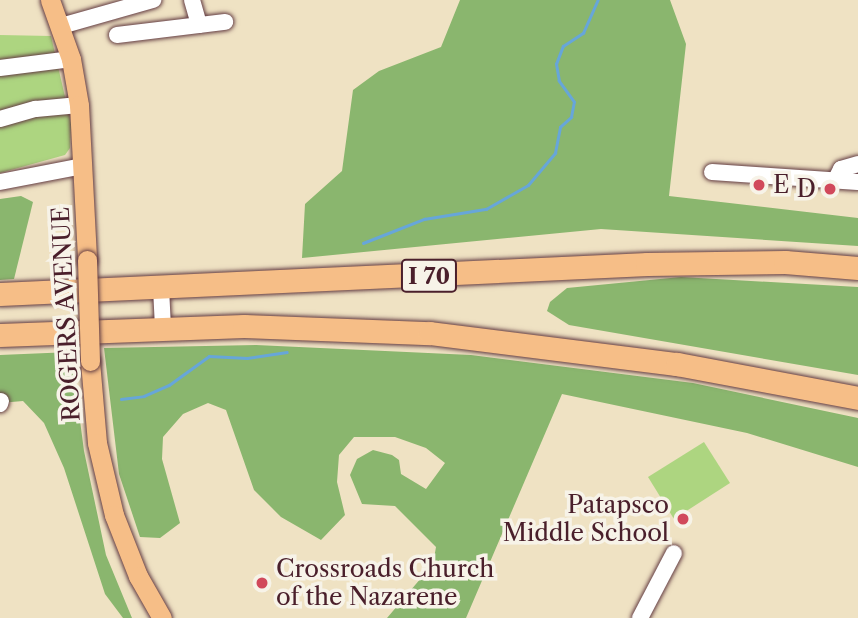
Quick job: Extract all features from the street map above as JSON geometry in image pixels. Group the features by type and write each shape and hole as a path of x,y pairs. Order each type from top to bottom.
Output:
{"highway":[{"name":"I 70","path":"0,294 647,264 785,262 858,268"},
{"name":"I 70","path":"0,335 163,328 323,327 430,333 589,351 762,379 858,398"},
{"path":"762,379 858,391"}],"main road":[{"name":"ROGERS AVENUE","path":"50,0 71,60 79,105 90,361 97,443 114,515 138,576 162,618"}],"street":[{"path":"61,26 153,0"},
{"path":"192,0 199,25"},
{"path":"117,35 225,22"},
{"path":"0,68 71,60"},
{"path":"0,119 36,109 79,105"},
{"path":"837,177 841,169 858,164"},
{"path":"0,182 83,166"},
{"path":"712,172 837,177 858,182"},
{"path":"161,288 163,328"},
{"path":"640,618 674,553"}],"green space":[{"path":"460,0 670,0 686,44 669,196 858,218 858,246 601,229 302,258 305,204 342,171 353,90 379,71 441,47"},
{"path":"0,35 51,36 71,123 70,148 65,155 0,173"},
{"path":"21,196 33,202 14,279 0,280 0,199"},
{"path":"681,277 858,287 858,375 569,325 547,311 550,302 567,288"},
{"path":"256,345 471,355 693,383 858,418 858,467 747,433 562,394 466,618 387,618 433,564 436,547 395,506 362,504 350,475 357,459 373,450 392,455 399,460 401,474 426,489 445,463 426,448 395,437 354,437 339,455 337,482 345,515 321,540 281,517 254,490 226,410 208,403 183,414 163,437 162,459 180,523 160,538 140,537 119,474 104,348"},
{"path":"71,352 84,451 106,555 132,618 123,618 105,594 64,468 44,423 23,401 0,403 0,355"},
{"path":"704,442 730,483 674,519 648,477"}],"waterway":[{"path":"363,243 424,219 486,209 528,185 555,153 560,127 571,117 574,102 559,81 556,64 563,46 583,33 598,0"},
{"path":"121,399 144,396 169,385 209,356 247,358 287,352"}],"place":[{"name":"E","path":"759,185"},
{"name":"D","path":"830,189"},
{"name":"Patapsco Middle School","path":"683,519"},
{"name":"Crossroads Church of the Nazarene","path":"262,583"}]}
